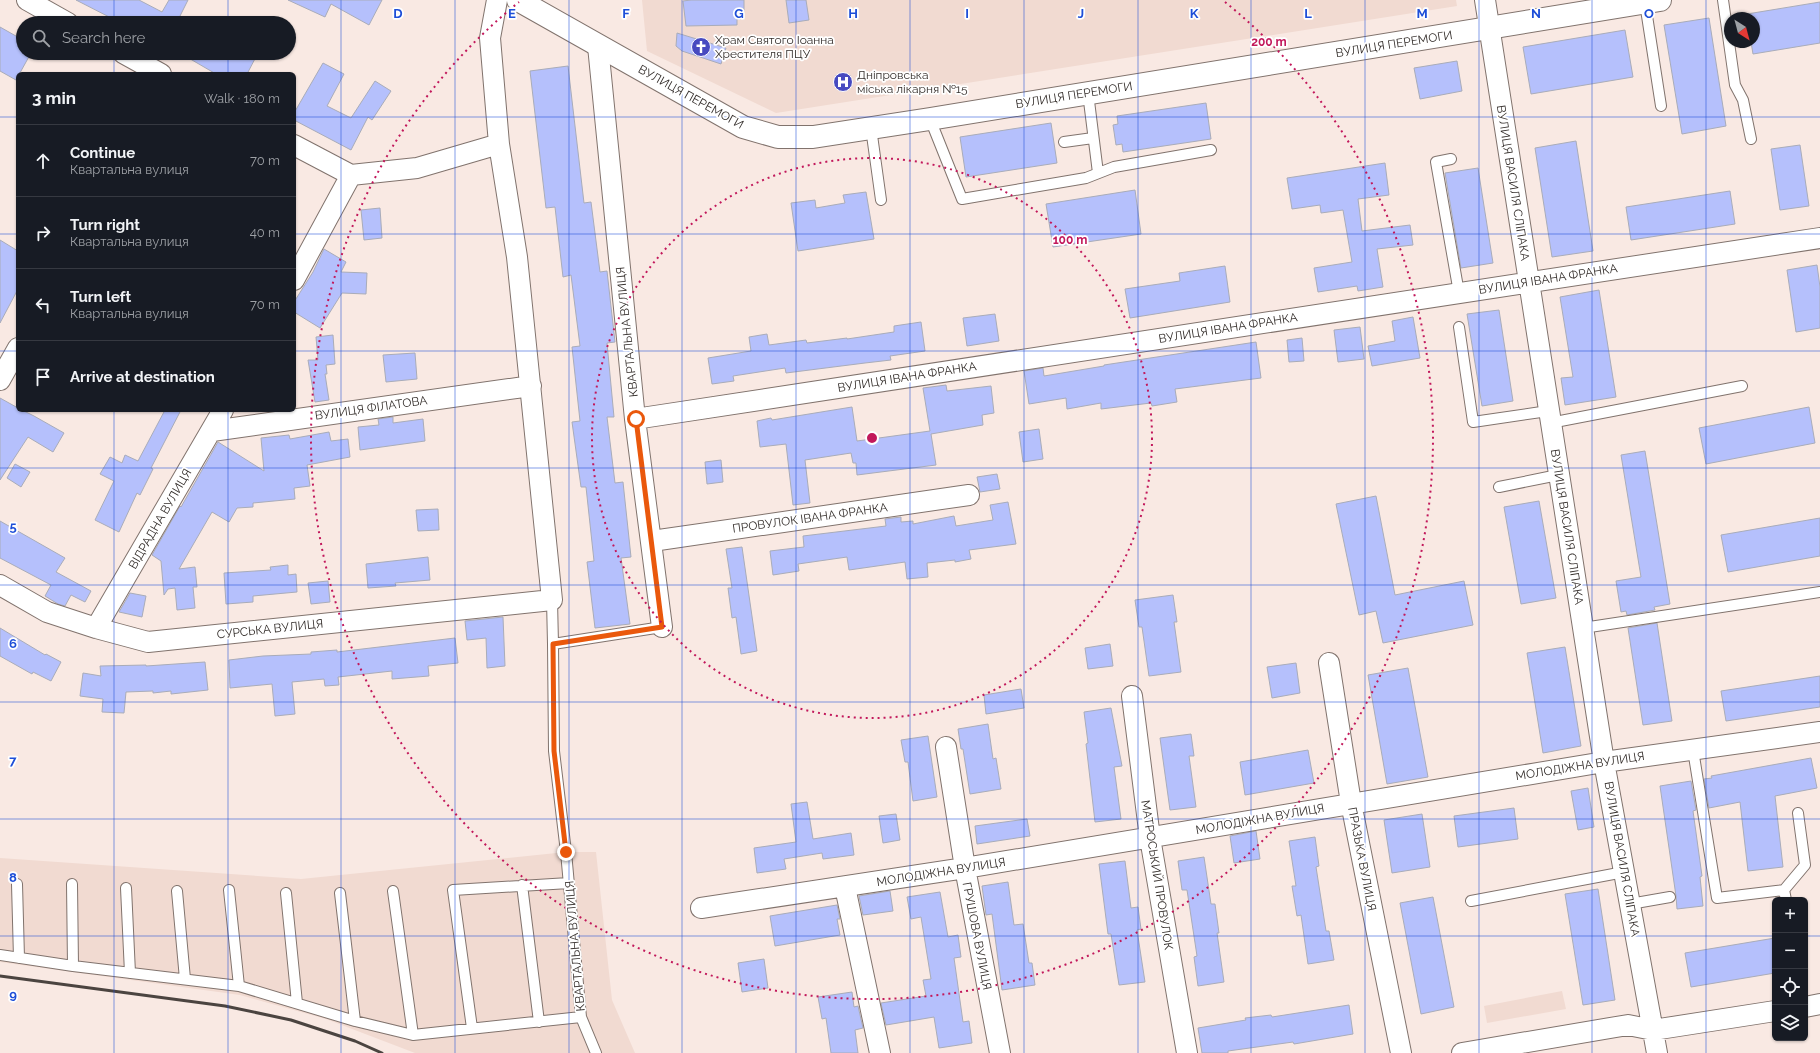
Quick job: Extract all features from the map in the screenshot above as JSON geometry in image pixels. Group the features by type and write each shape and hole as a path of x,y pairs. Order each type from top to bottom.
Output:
{"street":[{"path":"27,0 56,16"},
{"name":"КВАРТАЛЬНА ВУЛИЦЯ","path":"497,0 490,38 499,144 517,257 552,600"},
{"name":"ВУЛИЦЯ ВАСИЛЯ СЛІПАКА","path":"1485,0 1604,762 1657,1053"},
{"name":"ВУЛИЦЯ ПЕРЕМОГИ","path":"530,3 598,46 743,127 778,137 813,137 1652,2"},
{"name":"КВАРТАЛЬНА ВУЛИЦЯ","path":"598,46 636,419 662,627"},
{"path":"136,60 157,72"},
{"path":"296,145 351,175 417,168 499,144"},
{"path":"296,276 351,175"},
{"name":"ВУЛИЦЯ ІВАНА ФРАНКА","path":"636,419 1820,238"},
{"path":"0,380 16,352"},
{"name":"ВУЛИЦЯ ФІЛАТОВА","path":"212,430 531,386"},
{"name":"ВІДРАДНА ВУЛИЦЯ","path":"96,628 222,412"},
{"name":"ПРОВУЛОК ІВАНА ФРАНКА","path":"652,541 969,495"},
{"name":"СУРСЬКА ВУЛИЦЯ","path":"0,585 47,612 96,628 148,642 552,600"},
{"name":"ПРАЗЬКА ВУЛИЦЯ","path":"1329,663 1351,803 1401,1053"},
{"name":"МАТРОСЬКИЙ ПРОВУЛОК","path":"1132,696 1150,838 1187,1053"},
{"name":"МОЛОДІЖНА ВУЛИЦЯ","path":"701,908 965,868 1604,762 1820,732"},
{"name":"ГРУШОВА ВУЛИЦЯ","path":"946,748 965,868 1000,1053"},
{"path":"845,887 880,1053"},
{"path":"1808,1006 1820,1004"},
{"path":"1462,1053 1628,1025 1654,1030 1772,1011"}],"lane":[{"path":"1723,0 1735,85 1743,100 1751,139"},
{"path":"1652,2 1661,106"},
{"path":"1088,93 1098,172"},
{"path":"930,119 962,199 1086,178 1114,167 1211,150"},
{"path":"871,128 882,200"},
{"path":"1064,142 1093,138"},
{"path":"1451,159 1436,162 1459,293"},
{"path":"1459,327 1473,422 1549,417 1742,386"},
{"path":"1499,487 1558,475"},
{"path":"1583,628 1820,592"},
{"name":"КВАРТАЛЬНА ВУЛИЦЯ","path":"552,600 554,751 569,883 581,1017 596,1053"},
{"name":"КВАРТАЛЬНА ВУЛИЦЯ","path":"553,644 662,627"},
{"path":"1693,750 1717,898 1785,895 1805,865 1798,814"},
{"path":"1471,901 1624,872"},
{"path":"472,1028 453,890 569,883"},
{"path":"17,884 19,958"},
{"path":"72,884 73,966"},
{"path":"522,885 540,1022"},
{"path":"126,888 130,973"},
{"path":"229,890 239,986"},
{"path":"177,891 185,979"},
{"path":"393,892 414,1034"},
{"path":"286,893 297,1003"},
{"path":"340,893 355,1021"},
{"path":"1630,904 1670,897"},
{"path":"0,955 73,966 239,986 355,1021 414,1034 581,1017"}],"shaded area":[{"name":"Дніпровська міська лікарня №15","path":"642,0 1456,0 1457,6 776,113 647,51"},
{"path":"566,852 596,852 612,1000 635,1053 415,1053 326,1019 240,995 0,962 0,858 301,879"},
{"path":"1562,991 1566,1009 1487,1023 1484,1006"}],"building":[{"path":"76,0 139,0 162,12 169,0 188,0 180,16 107,16"},
{"path":"288,0 382,0 369,25 331,4 325,17"},
{"path":"744,0 744,19 737,19 737,25 686,26 683,1"},
{"path":"786,0 806,0 809,20 789,23"},
{"path":"1820,2 1820,43 1753,54 1752,48 1760,48 1759,12"},
{"path":"1709,18 1726,126 1682,134 1664,25"},
{"path":"0,27 16,36 16,60 27,60 20,72 16,72 16,80 0,71"},
{"path":"1625,30 1633,77 1531,94 1523,47"},
{"name":"Храм Святого Іоанна Хрестителя ПЦУ","path":"677,33 726,48 721,64 682,51 676,46"},
{"path":"192,60 254,60 248,72 213,72"},
{"path":"1457,61 1462,91 1420,99 1414,68"},
{"path":"323,63 344,74 327,106 351,118 375,81 391,91 372,120 368,117 351,150 296,121 296,110"},
{"path":"568,66 584,203 591,202 600,272 607,271 615,342 607,343 614,417 607,417 615,483 623,482 631,557 621,558 630,624 595,628 587,562 594,561 586,487 581,487 572,422 580,421 572,347 580,346 571,275 563,277 555,207 546,208 530,71"},
{"path":"1206,103 1211,139 1123,152 1122,144 1116,145 1113,125 1118,124 1117,116"},
{"path":"1051,123 1057,163 966,177 960,137"},
{"path":"1576,141 1593,251 1552,257 1535,148"},
{"path":"1800,145 1809,206 1780,210 1771,149"},
{"path":"1385,163 1389,195 1358,199 1362,231 1410,225 1413,245 1377,249 1383,287 1358,291 1357,286 1318,292 1314,268 1352,262 1343,210 1321,213 1320,205 1292,209 1287,178"},
{"path":"1478,168 1493,263 1461,268 1445,173"},
{"path":"1135,190 1141,234 1053,247 1046,204"},
{"path":"1730,191 1735,224 1631,240 1626,207"},
{"path":"866,192 874,239 798,251 791,203 815,200 816,208 845,203 843,195"},
{"path":"380,208 382,238 364,240 361,210"},
{"path":"0,240 16,250 16,293 0,323"},
{"path":"324,249 346,262 341,272 367,273 366,294 342,293 320,328 296,313 296,299 313,272"},
{"path":"1817,265 1820,287 1820,328 1796,332 1787,270"},
{"path":"1225,266 1230,302 1130,318 1125,289 1180,281 1179,273"},
{"path":"1599,290 1616,397 1565,405 1561,378 1573,377 1560,297"},
{"path":"1499,310 1513,401 1482,406 1467,314"},
{"path":"995,314 999,341 967,346 963,318"},
{"path":"1413,317 1420,358 1372,366 1368,346 1395,341 1392,321"},
{"path":"921,322 925,351 890,356 891,360 786,373 785,368 733,376 734,381 712,384 708,358 751,351 749,337 767,334 769,345 806,340 807,343 894,332 894,326"},
{"path":"1360,327 1364,359 1338,362 1334,330"},
{"path":"333,335 335,364 326,365 327,374 325,374 329,400 315,402 308,360 318,360 316,337"},
{"path":"1302,338 1304,361 1289,362 1287,340"},
{"path":"1256,342 1261,378 1175,389 1177,402 1152,406 1151,403 1101,409 1101,403 1067,409 1066,398 1029,404 1024,371 1043,368 1044,376 1104,365"},
{"path":"415,353 417,379 386,382 383,355"},
{"path":"946,385 947,391 991,386 994,413 982,415 983,425 931,434 936,465 857,475 856,463 853,463 851,453 805,460 810,503 793,505 786,444 760,447 757,421 852,407 857,441 930,431 923,388"},
{"path":"0,398 16,407 16,412 26,412 64,433 53,452 28,437 0,480"},
{"path":"1809,407 1815,443 1706,464 1699,428"},
{"path":"164,412 180,412 151,468 153,469 140,495 137,493 119,532 95,520 114,481 100,474 110,457 122,463 125,455 138,461"},
{"path":"393,417 393,423 423,419 425,441 360,450 358,427 379,425 378,419"},
{"path":"1039,429 1043,459 1023,462 1019,432"},
{"path":"329,432 331,441 348,439 350,457 307,465 310,486 294,488 295,499 253,503 253,507 237,508 229,522 212,512 179,569 195,567 197,587 193,587 195,608 177,610 175,588 168,589 164,595 161,561 152,555 218,442 264,471 261,438 289,435 290,439"},
{"path":"1645,451 1670,604 1654,607 1655,610 1627,615 1626,611 1621,612 1616,581 1641,577 1621,455"},
{"path":"721,460 723,482 707,484 705,462"},
{"path":"15,464 30,472 21,487 7,478"},
{"path":"997,474 1000,489 980,492 977,477"},
{"path":"1376,496 1395,595 1464,581 1473,625 1383,643 1376,611 1359,615 1336,504"},
{"path":"1539,501 1556,598 1521,604 1504,507"},
{"path":"1008,502 1016,544 969,550 971,559 955,562 955,560 927,563 928,577 907,579 905,562 849,570 847,557 798,564 799,571 773,575 770,551 804,547 803,536 886,526 885,519 901,517 901,522 913,521 913,524 954,516 956,526 993,520 990,505"},
{"path":"438,509 439,530 418,531 416,510"},
{"path":"1820,518 1820,556 1728,572 1721,535"},
{"path":"0,521 65,558 56,572 91,591 85,602 71,595 65,606 58,604 45,596 51,585 0,558"},
{"path":"742,547 757,651 741,654 736,617 732,618 728,588 732,588 726,549"},
{"path":"428,557 430,580 395,583 396,586 368,588 366,564"},
{"path":"288,565 288,575 296,574 297,592 253,596 253,602 226,604 224,573 271,570 270,567"},
{"path":"328,581 330,602 311,604 308,583"},
{"path":"130,593 146,596 142,617 119,612"},
{"path":"1173,595 1177,622 1174,622 1181,672 1149,676 1142,627 1139,627 1135,600"},
{"path":"503,617 505,666 487,668 486,638 467,640 465,621"},
{"path":"1657,623 1672,721 1643,725 1628,628"},
{"path":"0,628 45,655 46,654 61,662 51,681 33,672 32,674 0,656"},
{"path":"455,638 458,663 428,666 429,676 392,679 392,671 338,677 339,685 325,686 324,679 292,682 295,714 275,716 272,684 230,688 229,660 263,656 311,654 311,652 337,650 337,652"},
{"path":"1110,644 1113,666 1088,669 1085,648"},
{"path":"1565,647 1581,746 1543,753 1527,653"},
{"path":"205,662 208,690 171,694 171,691 153,693 153,691 126,692 124,713 102,712 103,699 80,696 83,673 101,676 100,666 146,666"},
{"path":"1296,663 1300,693 1272,698 1267,667"},
{"path":"1408,668 1428,777 1387,784 1368,675"},
{"path":"1820,676 1820,707 1726,721 1721,691"},
{"path":"1021,689 1024,708 986,714 984,695"},
{"path":"1111,708 1122,766 1114,767 1121,819 1095,822 1084,712"},
{"path":"988,724 993,759 996,758 1001,789 970,794 963,749 961,749 958,729"},
{"path":"1191,734 1194,756 1189,756 1196,807 1170,810 1160,738"},
{"path":"928,736 937,797 913,801 908,762 905,762 901,740"},
{"path":"1308,750 1314,783 1245,795 1240,762"},
{"path":"1811,758 1817,788 1775,796 1783,867 1748,871 1740,802 1709,808 1704,779 1712,778 1711,776"},
{"path":"1691,781 1696,810 1693,811 1702,876 1700,877 1703,906 1677,909 1660,786"},
{"path":"1588,788 1594,827 1578,830 1571,791"},
{"path":"807,802 813,839 851,833 854,855 823,859 822,853 784,859 786,869 757,873 754,848 796,842 791,804"},
{"path":"1514,808 1518,839 1458,847 1454,816"},
{"path":"896,814 900,840 883,843 879,816"},
{"path":"1422,814 1430,867 1392,873 1384,820"},
{"path":"1027,819 1030,836 977,844 975,826"},
{"path":"1256,831 1260,859 1234,863 1230,836"},
{"path":"1315,837 1319,866 1316,867 1326,931 1329,931 1334,960 1308,964 1301,915 1297,916 1292,886 1296,886 1289,841"},
{"path":"1204,857 1211,904 1215,904 1219,933 1217,933 1224,982 1198,986 1194,957 1197,956 1187,890 1182,890 1178,861"},
{"path":"1125,861 1131,908 1138,907 1141,929 1137,930 1145,982 1119,985 1111,934 1108,934 1099,864"},
{"path":"1008,882 1014,925 1023,924 1029,963 1032,963 1035,985 1002,990 992,914 986,915 982,886"},
{"path":"1598,889 1615,1000 1583,1005 1565,894"},
{"path":"890,891 893,911 863,915 859,896"},
{"path":"940,892 948,937 958,935 961,957 954,958 963,1022 969,1021 972,1043 939,1048 934,1017 886,1025 881,1003 926,996 923,980 931,979 921,917 911,919 907,897"},
{"path":"1433,897 1454,1007 1421,1014 1400,903"},
{"path":"837,905 840,919 837,919 840,935 775,946 770,916"},
{"path":"1772,938 1772,974 1691,987 1685,953"},
{"path":"764,959 768,988 742,992 738,963"},
{"path":"852,992 854,1007 858,1006 863,1028 855,1030 858,1053 831,1053 826,1018 822,1019 818,997"},
{"path":"1349,1005 1353,1034 1294,1044 1293,1042 1228,1051 1228,1053 1202,1053 1198,1028 1246,1020 1245,1018 1271,1015 1272,1017"}],"railway":[{"path":"0,976 225,1006 291,1020 355,1041 382,1053"}],"place":[{"name":"Храм Святого Іоанна Хрестителя ПЦУ","path":"701,47"},
{"name":"Дніпровська міська лікарня №15","path":"843,82"}],"route":[{"path":"566,852 554,751 553,644 662,627 636,419"}]}
